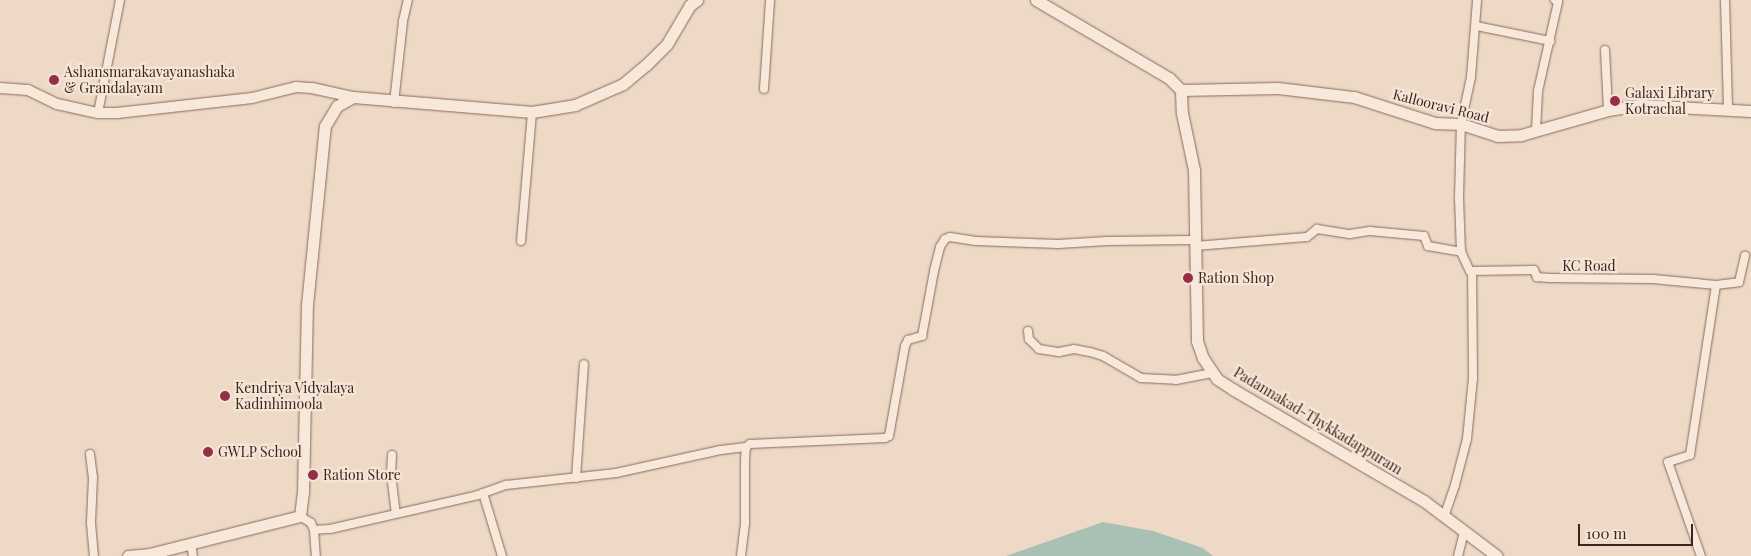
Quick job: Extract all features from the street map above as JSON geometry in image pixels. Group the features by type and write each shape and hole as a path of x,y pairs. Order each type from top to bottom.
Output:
{"main road":[{"path":"128,556 149,554 300,516 303,493 307,305 325,126 337,106 353,98 532,112 575,105 623,84 646,65 668,44 690,5 697,0"},
{"path":"1036,0 1169,78 1181,90"},
{"name":"Kallooravi Road","path":"1181,90 1278,88 1354,97 1435,123 1461,124 1497,136 1521,135 1608,110 1640,105 1751,111"},
{"name":"Padannakad-Thykkadappuram","path":"1181,90 1182,113 1194,170 1197,341 1202,358 1213,373 1234,390 1424,501 1497,556"}],"street":[{"path":"98,112 120,0"},
{"path":"394,102 403,21 408,0"},
{"path":"764,89 770,0"},
{"path":"1444,517 1455,485 1467,439 1473,378 1472,271 1470,271 1461,252 1459,198 1461,124 1471,76 1477,0"},
{"path":"1536,130 1538,91 1558,2 1555,0"},
{"path":"1725,0 1728,110"},
{"path":"1476,26 1550,41"},
{"path":"1605,50 1608,110"},
{"path":"0,88 28,90 57,104 98,112 130,112 252,98 296,87 312,88 353,98"},
{"path":"521,241 532,112"},
{"path":"314,530 330,529 483,493 506,485 638,469 721,450 746,447 750,444 885,438 889,436 905,346 908,340 922,336 940,247 945,239 950,237 976,241 1058,244 1106,241 1194,243 1308,237 1317,229 1350,234 1370,231 1424,236 1428,246 1461,252"},
{"path":"1701,556 1668,462 1690,455 1716,285 1739,282 1745,256"},
{"name":"KC Road","path":"1472,271 1534,270 1537,277 1549,278 1653,280 1716,285"},
{"path":"1028,331 1029,339 1039,349 1059,352 1074,349 1090,352 1103,356 1141,378 1176,380 1213,373"},
{"path":"576,478 584,364"},
{"path":"741,556 745,522 746,447"},
{"path":"90,454 93,477 91,524 94,556"},
{"path":"392,455 391,474 396,513"},
{"path":"483,493 502,556"},
{"path":"300,516 311,523 314,530 316,556"},
{"path":"1458,556 1464,532"},
{"path":"191,544 193,556"}],"shaded area":[{"path":"1103,522 1153,531 1203,548 1213,556 1006,556"}],"place":[{"name":"Ashansmarakavayanashaka & Grandalayam","path":"54,80"},
{"name":"Galaxi Library Kotrachal","path":"1615,101"},
{"name":"Ration Shop","path":"1188,278"},
{"name":"Kendriya Vidyalaya Kadinhimoola","path":"225,396"},
{"name":"GWLP School","path":"208,452"},
{"name":"Ration Store","path":"313,475"}]}
